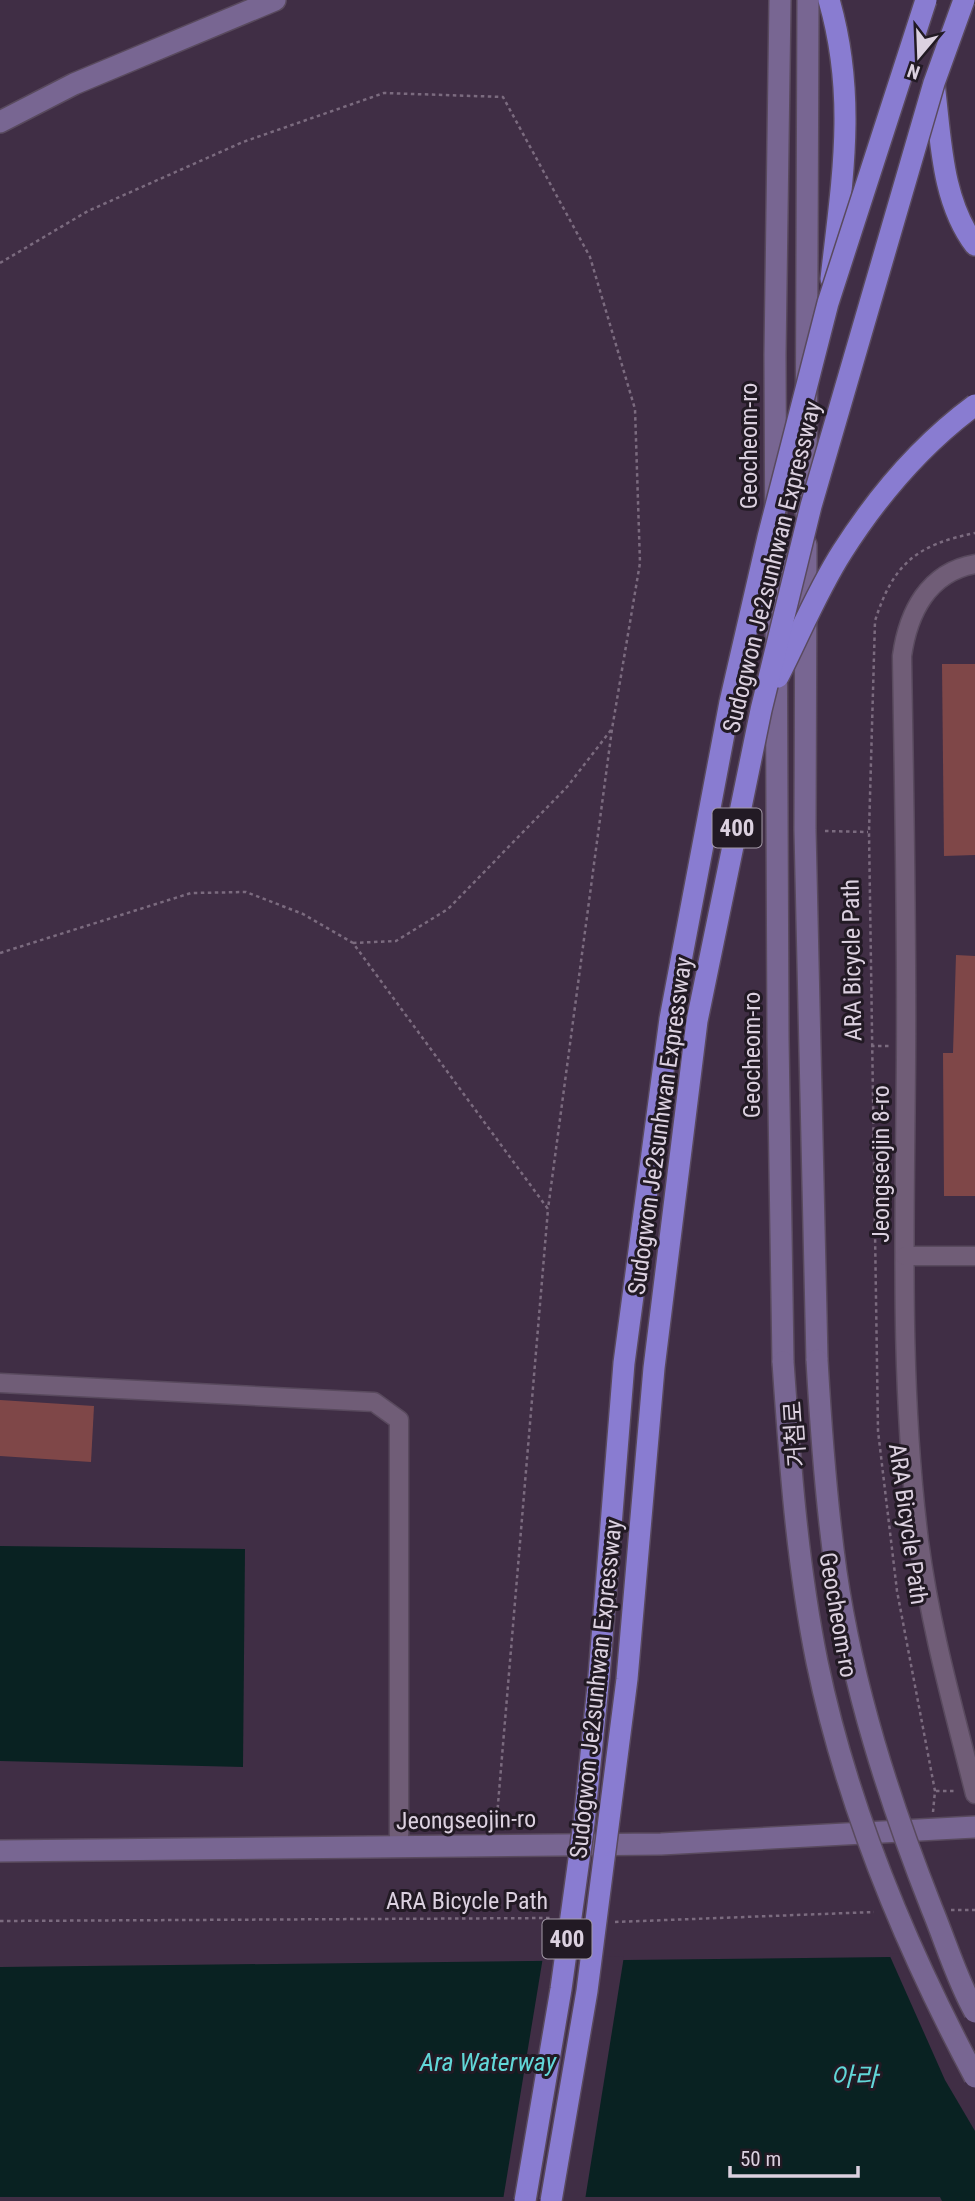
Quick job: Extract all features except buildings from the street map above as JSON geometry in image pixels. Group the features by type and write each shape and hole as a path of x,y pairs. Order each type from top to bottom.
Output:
{"highway":[{"path":"828,303 847,131 838,33 829,0"},
{"name":"Sudogwon Je2sunhwan Expressway","path":"525,2201 561,1989 584,1823 600,1676 624,1363 670,1019 730,702 768,537 828,303 926,0"},
{"name":"Sudogwon Je2sunhwan Expressway","path":"551,2201 587,1991 626,1692 654,1368 697,1021 761,710 811,506 934,83 964,0"},
{"path":"934,83 947,181 962,225 975,245"},
{"path":"761,710 841,554 879,499 916,459 975,405"}],"street":[{"path":"0,122 74,83 275,0"},
{"name":"Geocheom-ro","path":"779,0 775,369 783,1362 801,1567 818,1664 844,1765 883,1876 933,1995 975,2077"},
{"path":"804,830 808,0"},
{"name":"Jeongseojin 8-ro","path":"975,564 946,573 922,597 905,632 902,656 905,1256 909,1422 919,1541 942,1671 975,1793"},
{"name":"거첨로","path":"804,830 817,1360 825,1485 836,1574 853,1662 878,1758 910,1853 975,2012"},
{"path":"905,1256 975,1256"},
{"path":"0,1383 374,1402 399,1420 399,1847"},
{"name":"Jeongseojin-ro","path":"0,1851 661,1844 975,1827"}],"path":[{"path":"0,263 88,211 231,147 384,93 503,97 590,257 635,409 640,563 612,729 548,1209 494,1846"},
{"name":"ARA Bicycle Path","path":"932,1816 934,1791 897,1591 878,1431 869,832 874,621 885,589 903,566 926,547 975,533"},
{"path":"352,943 396,940 448,909 568,787 612,729"},
{"path":"804,830 869,832"},
{"path":"0,953 191,893 246,892 303,914 352,943 548,1209"},
{"path":"934,1791 975,1793"},
{"path":"948,1910 975,1910"},
{"path":"613,1922 880,1912"},
{"name":"ARA Bicycle Path","path":"0,1921 564,1918"}],"water":[{"path":"0,1546 245,1549 243,1767 0,1761"},
{"name":"아라","path":"975,1956 975,2201 942,2201 940,2197 0,2197 0,1967"}],"pier":[{"path":"975,1953 975,2131 945,2080 889,1954"},
{"path":"624,1956 585,2200 503,2200 543,1957"}],"water label":[{"name":"Ara Waterway","path":"488,2062"}]}
